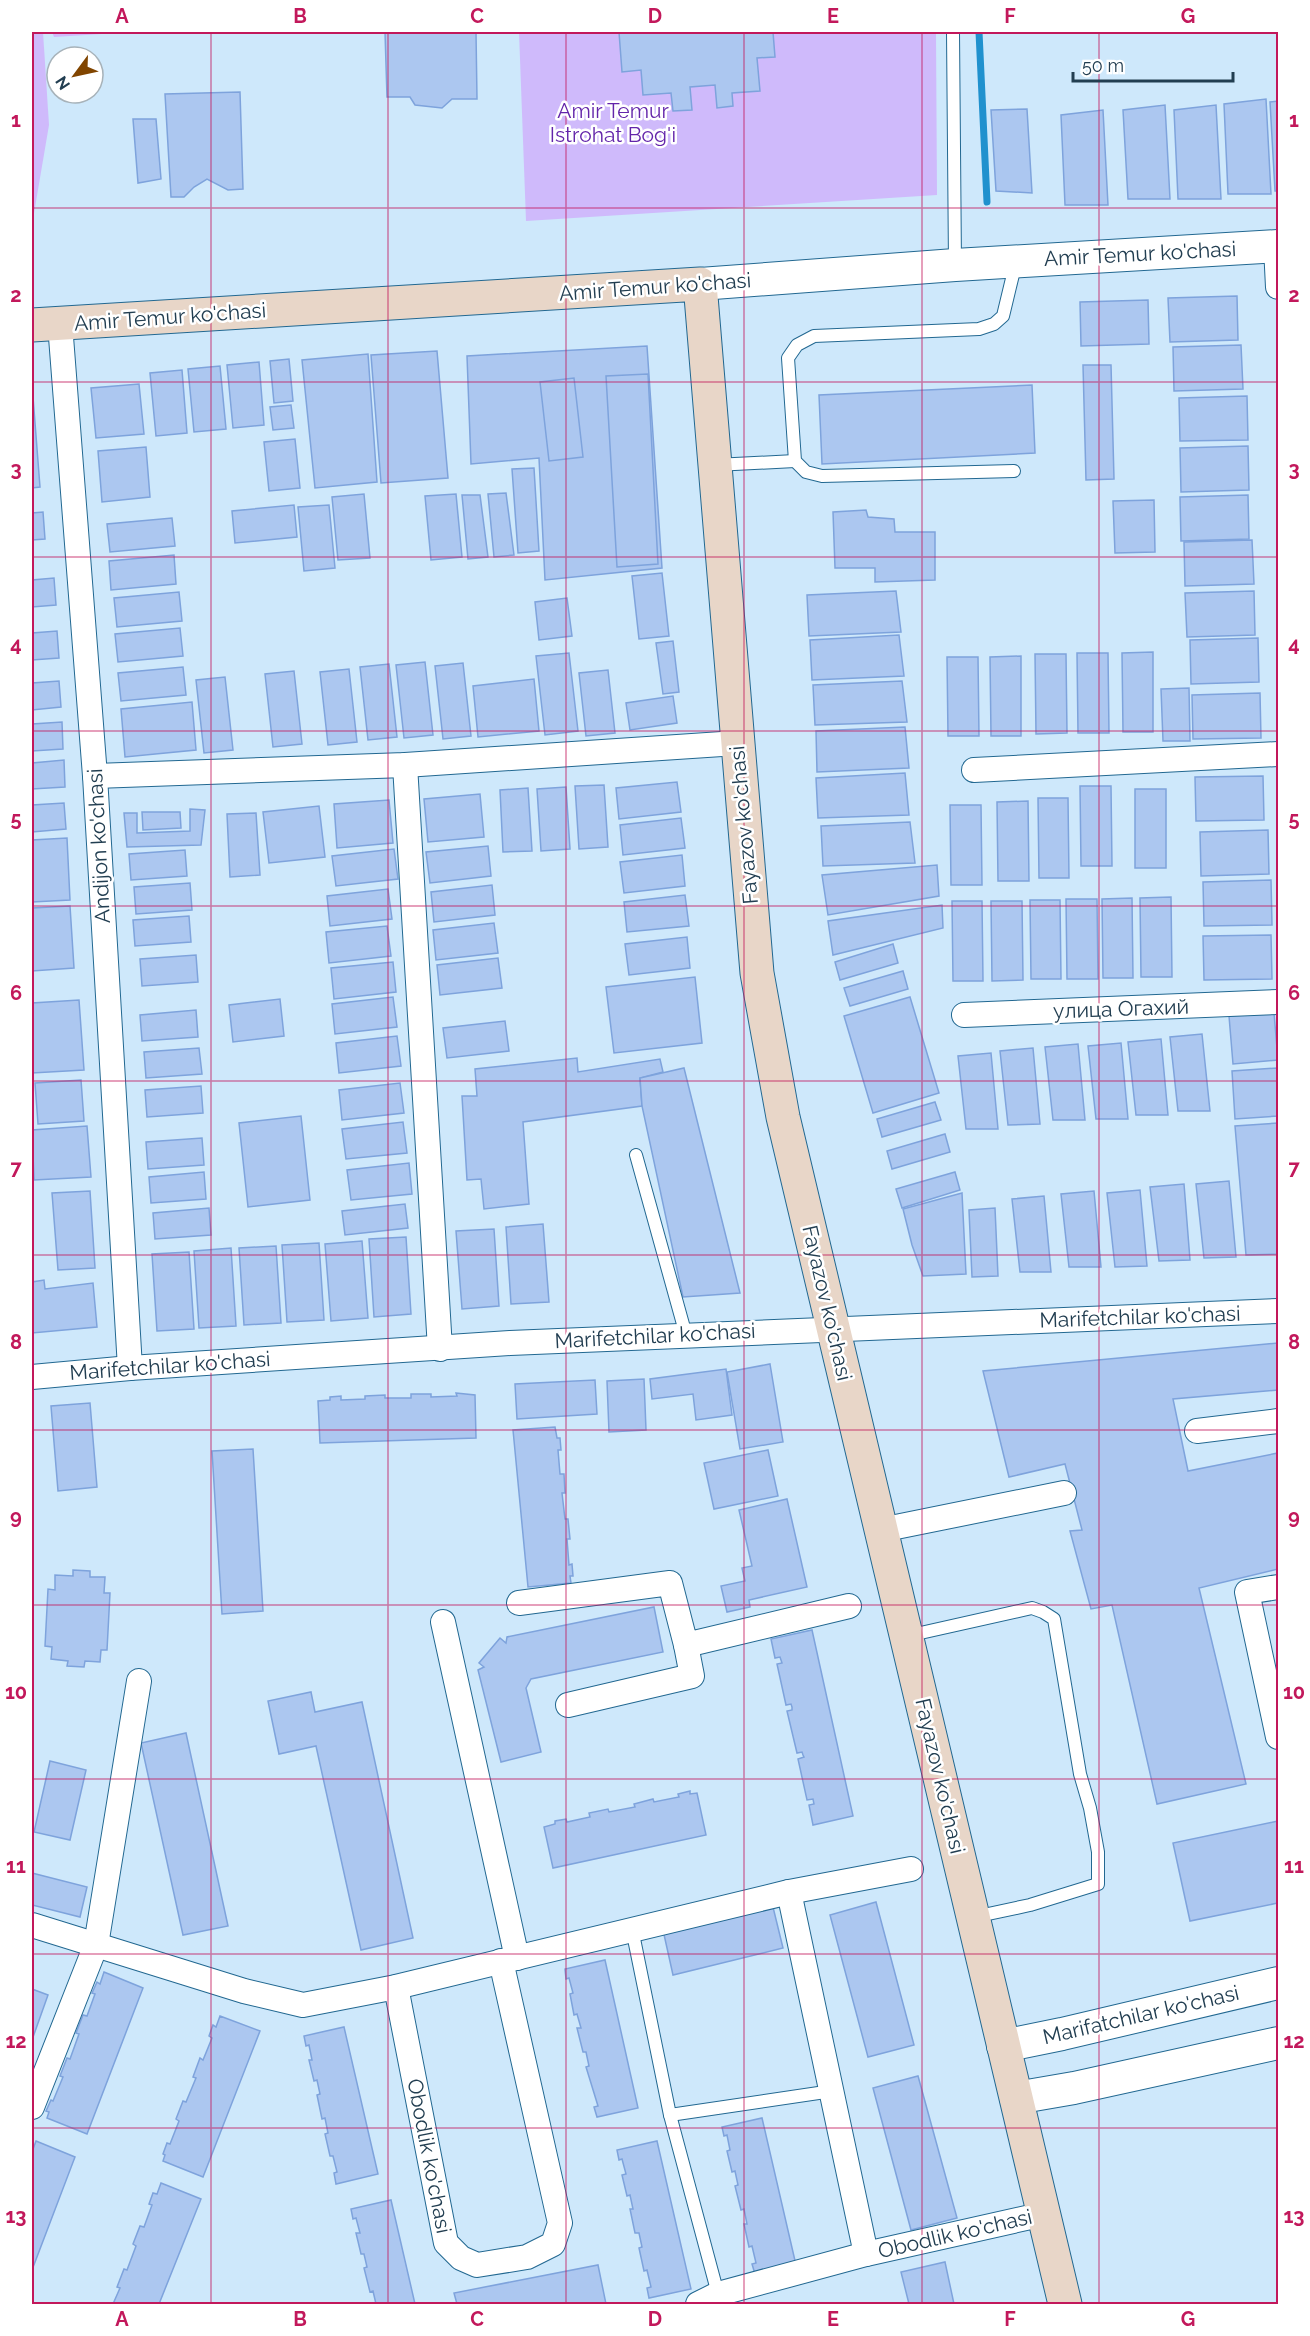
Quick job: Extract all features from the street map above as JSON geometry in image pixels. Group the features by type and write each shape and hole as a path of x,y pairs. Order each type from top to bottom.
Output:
{"main road":[{"name":"Amir Temur ko'chasi","path":"46,325 700,284"},
{"name":"Fayazov ko'chasi","path":"700,284 757,973 783,1117 1065,2304"}],"street":[{"name":"Amir Temur ko'chasi","path":"700,284 955,265 1277,246"},
{"path":"1277,246 1278,287"},
{"name":"Andijon ko'chasi","path":"46,325 95,776 130,1368"},
{"path":"95,776 405,765 737,744"},
{"path":"974,770 1278,754"},
{"path":"405,765 440,1348"},
{"name":"улица Огахий","path":"964,1015 1278,1002"},
{"name":"Marifetchilar ko'chasi","path":"32,1377 130,1368 510,1343 1278,1311"},
{"path":"1197,1431 1278,1421"},
{"path":"881,1530 1064,1493"},
{"path":"519,1603 670,1583 692,1676 568,1705"},
{"path":"1278,1587 1247,1592 1278,1737"},
{"path":"686,1645 849,1606"},
{"name":"Obodlik ko'chasi","path":"396,1987 446,2243 461,2258 477,2265 527,2257 554,2244 560,2223 443,1622"},
{"path":"32,2107 96,1945 138,1681"},
{"path":"32,1925 244,1991 303,2005 396,1987 789,1892 911,1869"},
{"name":"Obodlik ko'chasi","path":"789,1892 866,2254"},
{"name":"Marifatchilar ko'chasi","path":"1004,2046 1278,1983"},
{"path":"1016,2098 1278,2043"},
{"name":"Obodlik ko'chasi","path":"708,2299 866,2254 1044,2214"}],"lane":[{"path":"953,32 955,265"},
{"path":"1014,471 822,476 806,472 795,461 788,358 797,345 814,336 979,328 994,324 1003,316 1016,262"},
{"path":"715,465 795,461"},
{"path":"636,1155 686,1335"},
{"path":"906,1636 1032,1608 1054,1619 1080,1774 1090,1808 1098,1852 1098,1884 1030,1905 973,1917"},
{"path":"632,1929 708,2299"},
{"path":"670,2115 832,2091"}],"green space":[{"path":"32,32 43,32 45,105 48,105 49,125 32,225"},
{"path":"52,32 133,32 54,37"},
{"name":"Amir Temur Istrohat Bog'i","path":"519,32 936,32 937,195 526,221"}],"building":[{"path":"385,32 476,32 477,99 452,99 442,108 415,105 410,97 387,97"},
{"path":"619,32 773,32 775,57 757,58 760,91 732,93 733,106 717,108 715,85 690,87 692,110 673,111 671,93 643,95 641,70 622,72"},
{"path":"240,92 243,189 228,190 207,179 184,197 171,197 165,94"},
{"path":"1266,99 1271,194 1228,194 1224,104"},
{"path":"1278,101 1278,191 1275,191 1270,102"},
{"path":"1165,105 1170,199 1128,199 1123,110"},
{"path":"1216,105 1221,199 1178,199 1174,110"},
{"path":"1027,109 1032,193 996,191 991,110"},
{"path":"1103,110 1108,205 1065,205 1061,115"},
{"path":"133,119 156,119 161,179 138,183"},
{"path":"1237,296 1238,340 1170,342 1168,298"},
{"path":"1148,300 1149,344 1081,346 1080,302"},
{"path":"1241,345 1243,389 1174,391 1173,347"},
{"path":"647,346 662,568 545,580 539,458 471,464 467,356"},
{"path":"437,351 448,478 381,483 371,355"},
{"path":"368,354 377,482 315,488 302,360"},
{"path":"289,359 293,401 274,403 270,361"},
{"path":"259,362 264,425 233,428 227,365"},
{"path":"1083,365 1111,365 1114,479 1086,480"},
{"path":"220,366 226,429 194,432 188,369"},
{"path":"182,370 187,433 156,436 150,373"},
{"path":"648,374 658,564 617,567 606,376"},
{"path":"574,378 583,457 549,461 540,382"},
{"path":"32,384 40,487 32,488"},
{"path":"139,384 144,434 96,438 91,388"},
{"path":"1032,385 1035,453 822,464 819,395"},
{"path":"1247,396 1248,440 1180,441 1179,398"},
{"path":"291,405 294,428 273,430 270,407"},
{"path":"295,439 300,488 269,491 264,442"},
{"path":"1248,446 1249,490 1181,492 1180,448"},
{"path":"146,447 150,497 102,502 98,451"},
{"path":"534,468 539,551 518,553 512,469"},
{"path":"506,493 514,555 494,557 488,494"},
{"path":"364,494 370,558 338,560 332,497"},
{"path":"456,494 462,557 431,560 425,496"},
{"path":"462,495 480,495 488,557 468,559"},
{"path":"1248,495 1249,539 1181,541 1180,497"},
{"path":"1154,500 1155,552 1115,553 1113,501"},
{"path":"294,505 297,537 235,543 232,511"},
{"path":"329,505 335,568 304,571 298,507"},
{"path":"866,510 868,517 894,519 895,532 935,532 935,580 875,582 875,568 835,568 833,512"},
{"path":"43,512 45,539 32,540 32,513"},
{"path":"172,518 175,546 110,552 107,524"},
{"path":"1252,540 1254,584 1185,586 1184,542"},
{"path":"174,555 176,584 111,590 109,561"},
{"path":"662,573 669,636 639,639 632,576"},
{"path":"54,578 56,605 32,607 32,580"},
{"path":"896,591 901,632 809,636 807,595"},
{"path":"1254,591 1255,635 1187,637 1185,593"},
{"path":"179,592 182,621 117,627 114,598"},
{"path":"567,598 572,636 539,640 535,602"},
{"path":"180,628 183,656 118,662 115,634"},
{"path":"57,631 59,658 32,660 32,633"},
{"path":"899,635 904,676 812,680 810,640"},
{"path":"1258,638 1259,682 1191,684 1190,640"},
{"path":"673,641 679,692 663,694 656,643"},
{"path":"1153,652 1153,732 1123,732 1122,653"},
{"path":"569,653 578,731 545,735 536,656"},
{"path":"1077,653 1108,653 1109,733 1078,733"},
{"path":"1035,654 1066,654 1067,733 1036,734"},
{"path":"1021,656 1021,736 991,736 990,657"},
{"path":"947,657 978,657 979,736 948,736"},
{"path":"425,662 433,735 404,738 396,665"},
{"path":"463,663 471,736 443,739 435,666"},
{"path":"389,664 397,737 368,740 360,667"},
{"path":"183,667 186,695 121,701 118,673"},
{"path":"349,669 357,742 328,745 320,672"},
{"path":"608,670 615,733 586,736 579,673"},
{"path":"294,671 302,744 273,747 265,674"},
{"path":"225,677 233,750 204,753 196,680"},
{"path":"534,679 539,731 478,737 473,686"},
{"path":"59,681 61,707 32,710 32,683"},
{"path":"902,681 907,722 815,725 813,685"},
{"path":"1189,688 1190,741 1163,741 1161,689"},
{"path":"1260,693 1261,738 1193,739 1192,695"},
{"path":"673,696 677,723 630,730 626,703"},
{"path":"192,702 196,750 125,757 121,709"},
{"path":"62,722 63,749 32,751 32,724"},
{"path":"905,727 909,768 817,772 816,731"},
{"path":"64,760 65,787 32,789 32,763"},
{"path":"905,773 909,815 818,818 816,778"},
{"path":"1263,776 1264,820 1196,821 1195,777"},
{"path":"677,782 681,812 619,819 616,788"},
{"path":"604,785 608,847 579,849 575,786"},
{"path":"1080,786 1111,786 1112,866 1081,866"},
{"path":"566,787 570,849 541,851 537,789"},
{"path":"528,788 532,851 503,852 500,790"},
{"path":"1135,789 1166,789 1166,868 1135,868"},
{"path":"480,794 484,837 428,842 424,799"},
{"path":"1038,798 1068,798 1069,878 1039,878"},
{"path":"389,800 393,843 337,848 334,804"},
{"path":"1028,801 1029,881 998,881 997,802"},
{"path":"64,803 66,829 32,832 32,805"},
{"path":"950,805 981,805 982,885 951,885"},
{"path":"319,806 325,857 269,863 263,812"},
{"path":"190,809 205,810 201,845 127,847 124,813 137,813 137,833 190,831"},
{"path":"142,812 180,812 181,828 143,830"},
{"path":"256,813 260,875 230,877 227,814"},
{"path":"681,818 685,848 623,855 620,825"},
{"path":"910,822 915,863 823,866 821,826"},
{"path":"1268,830 1269,874 1201,876 1200,832"},
{"path":"67,838 70,900 32,902 32,840"},
{"path":"488,846 491,876 430,883 426,852"},
{"path":"394,849 398,879 336,886 332,856"},
{"path":"185,850 187,876 131,880 129,854"},
{"path":"682,855 685,886 624,893 620,862"},
{"path":"937,865 939,896 828,915 822,875"},
{"path":"1271,880 1272,925 1204,926 1203,882"},
{"path":"190,883 192,910 136,914 134,887"},
{"path":"492,885 495,915 434,922 431,892"},
{"path":"388,889 392,919 330,926 327,896"},
{"path":"685,895 689,926 627,932 624,902"},
{"path":"1171,897 1172,977 1141,977 1140,898"},
{"path":"1132,898 1133,978 1103,978 1102,899"},
{"path":"1066,899 1097,899 1098,979 1067,979"},
{"path":"1030,900 1060,900 1061,979 1031,979"},
{"path":"952,901 982,901 983,981 953,981"},
{"path":"991,901 1022,901 1023,980 992,981"},
{"path":"942,905 943,928 833,955 828,921"},
{"path":"70,906 74,968 32,971 32,908"},
{"path":"189,916 191,942 135,946 133,920"},
{"path":"494,923 498,953 436,960 433,930"},
{"path":"387,926 391,956 329,963 326,932"},
{"path":"1271,935 1272,979 1204,980 1203,936"},
{"path":"687,937 690,968 629,975 625,944"},
{"path":"893,944 898,963 840,980 835,962"},
{"path":"196,955 198,982 142,986 140,959"},
{"path":"498,958 502,988 440,995 437,965"},
{"path":"393,962 396,992 334,999 331,968"},
{"path":"903,971 908,989 850,1006 844,988"},
{"path":"695,977 702,1043 614,1053 606,987"},
{"path":"393,997 397,1027 335,1034 332,1004"},
{"path":"910,997 939,1093 873,1113 844,1016"},
{"path":"280,999 284,1036 233,1042 229,1005"},
{"path":"79,1000 84,1070 32,1073 32,1003"},
{"path":"196,1010 198,1037 142,1041 140,1015"},
{"path":"1274,1013 1278,1060 1233,1064 1229,1016"},
{"path":"505,1021 509,1051 447,1058 443,1028"},
{"path":"1202,1034 1210,1111 1178,1111 1170,1037"},
{"path":"397,1036 401,1066 339,1073 336,1043"},
{"path":"1161,1039 1168,1115 1136,1115 1128,1042"},
{"path":"1121,1043 1128,1119 1096,1119 1088,1046"},
{"path":"1078,1044 1085,1120 1053,1120 1045,1047"},
{"path":"199,1048 202,1074 146,1078 144,1052"},
{"path":"1033,1048 1040,1124 1008,1125 1000,1051"},
{"path":"991,1053 998,1129 966,1129 958,1056"},
{"path":"577,1058 578,1072 660,1059 663,1072 640,1078 642,1106 523,1122 529,1204 484,1209 481,1179 467,1180 462,1096 477,1096 475,1069"},
{"path":"684,1068 740,1293 683,1297 642,1106 640,1078"},
{"path":"1277,1068 1278,1116 1235,1119 1232,1071"},
{"path":"81,1080 84,1121 38,1124 35,1083"},
{"path":"400,1083 404,1113 342,1120 339,1090"},
{"path":"201,1086 203,1113 147,1117 145,1090"},
{"path":"935,1102 941,1120 882,1137 877,1119"},
{"path":"301,1116 310,1200 248,1207 239,1123"},
{"path":"403,1122 407,1153 346,1159 342,1129"},
{"path":"1278,1123 1278,1254 1246,1255 1235,1126"},
{"path":"87,1126 91,1177 34,1180 32,1130"},
{"path":"945,1134 950,1152 892,1169 887,1151"},
{"path":"202,1138 204,1165 148,1169 146,1142"},
{"path":"409,1163 412,1194 351,1200 347,1170"},
{"path":"204,1172 206,1199 151,1203 149,1177"},
{"path":"955,1172 960,1190 902,1208 896,1189"},
{"path":"1229,1181 1236,1257 1204,1258 1196,1184"},
{"path":"1184,1184 1190,1260 1159,1261 1150,1187"},
{"path":"1140,1190 1147,1266 1115,1267 1107,1193"},
{"path":"90,1191 95,1268 58,1270 52,1193"},
{"path":"1094,1191 1101,1267 1069,1267 1061,1194"},
{"path":"962,1193 966,1274 923,1276 903,1209"},
{"path":"1044,1196 1051,1272 1020,1272 1012,1199"},
{"path":"405,1204 408,1228 345,1235 342,1211"},
{"path":"209,1208 211,1235 155,1239 153,1213"},
{"path":"995,1208 998,1276 972,1277 969,1210"},
{"path":"543,1224 549,1302 511,1304 506,1227"},
{"path":"494,1229 499,1306 462,1309 456,1231"},
{"path":"406,1237 411,1314 374,1317 369,1239"},
{"path":"362,1241 368,1318 331,1321 325,1244"},
{"path":"319,1243 324,1320 287,1322 282,1245"},
{"path":"276,1246 281,1323 244,1325 239,1248"},
{"path":"231,1248 236,1326 199,1328 194,1251"},
{"path":"189,1252 194,1329 157,1331 152,1254"},
{"path":"44,1280 45,1289 93,1283 97,1327 32,1333 32,1282"},
{"path":"1278,1343 1278,1390 1173,1399 1188,1471 1278,1453 1278,1569 1199,1588 1246,1784 1157,1804 1112,1605 1091,1609 1070,1531 1082,1530 1065,1464 1009,1477 983,1371"},
{"path":"770,1364 783,1442 740,1449 727,1372"},
{"path":"726,1369 732,1415 696,1420 693,1394 652,1399 650,1379"},
{"path":"644,1379 646,1430 609,1432 607,1381"},
{"path":"595,1380 597,1414 517,1419 515,1384"},
{"path":"456,1393 475,1395 476,1438 320,1443 318,1401 341,1396 341,1400 385,1395 385,1398 411,1398 411,1394 431,1394 431,1397 457,1396"},
{"path":"90,1403 97,1487 58,1491 51,1406"},
{"path":"555,1427 557,1438 560,1438 561,1450 558,1450 560,1474 564,1474 565,1493 562,1493 565,1519 568,1519 569,1565 572,1564 573,1576 570,1576 571,1583 528,1587 513,1430"},
{"path":"253,1449 263,1611 222,1614 212,1451"},
{"path":"768,1450 778,1496 714,1509 704,1463"},
{"path":"787,1499 807,1587 749,1600 750,1607 727,1612 721,1586 745,1581 742,1568 752,1566 739,1510"},
{"path":"73,1570 90,1571 90,1577 105,1577 104,1593 110,1593 107,1650 101,1650 100,1662 85,1661 84,1667 67,1666 68,1661 51,1659 52,1647 45,1646 48,1589 55,1590 55,1575 73,1576"},
{"path":"654,1607 663,1652 531,1679 526,1688 541,1752 501,1762 478,1670 484,1667 479,1663 500,1638 506,1643 507,1637"},
{"path":"812,1630 853,1816 813,1825 809,1805 814,1804 813,1799 807,1800 798,1759 804,1757 802,1752 797,1753 787,1711 792,1710 792,1707 791,1704 786,1705 777,1664 782,1663 780,1657 775,1658 771,1639"},
{"path":"311,1692 315,1712 362,1702 413,1938 361,1950 316,1746 279,1754 268,1701"},
{"path":"186,1733 228,1926 183,1935 141,1743"},
{"path":"50,1761 86,1770 70,1840 34,1832"},
{"path":"690,1791 690,1794 697,1793 706,1835 553,1868 544,1827 555,1824 555,1821 566,1819 567,1822 590,1817 589,1813 635,1807 634,1804 653,1799 654,1802 679,1797 678,1794"},
{"path":"1278,1821 1278,1903 1190,1921 1173,1843"},
{"path":"32,1873 87,1887 80,1917 32,1905"},
{"path":"876,1902 914,2045 868,2057 830,1915"},
{"path":"772,1903 783,1948 673,1975 663,1930"},
{"path":"605,1960 638,2108 597,2117 594,2107 598,2106 586,2067 589,2066 586,2052 583,2052 577,2028 581,2028 577,2014 574,2015 570,1994 573,1993 569,1978 566,1979 565,1969"},
{"path":"104,1972 143,1988 87,2134 47,2118 49,2112 46,2111 63,2077 60,2076 67,2058 70,2059 83,2015 87,2016 95,1994 92,1993 97,1982 100,1984"},
{"path":"32,1989 48,1995 32,2040"},
{"path":"220,2016 260,2031 203,2177 163,2161 165,2155 163,2154 167,2143 170,2144 179,2121 176,2119 183,2101 186,2102 196,2078 193,2077 200,2058 203,2060 212,2038 209,2036 213,2025 216,2027"},
{"path":"344,2027 378,2174 336,2184 334,2173 337,2172 333,2156 330,2156 325,2134 328,2133 325,2118 322,2119 317,2095 320,2094 317,2080 314,2081 309,2060 312,2060 309,2045 306,2046 304,2036"},
{"path":"918,2076 957,2218 911,2230 873,2088"},
{"path":"762,2118 796,2265 755,2274 752,2264 756,2263 752,2246 749,2247 744,2224 747,2224 744,2209 741,2210 735,2186 738,2185 735,2171 732,2172 727,2151 730,2150 727,2135 724,2136 722,2127"},
{"path":"36,2141 75,2157 32,2270 32,2152"},
{"path":"657,2141 691,2289 649,2298 647,2288 651,2287 647,2270 644,2271 639,2248 642,2247 639,2233 635,2233 630,2209 633,2209 630,2195 627,2196 622,2175 626,2174 617,2150"},
{"path":"161,2183 201,2199 159,2304 113,2304 120,2288 117,2287 124,2269 127,2270 136,2246 133,2244 140,2226 144,2227 152,2205 149,2204 153,2193 157,2194"},
{"path":"391,2200 415,2304 376,2304 373,2291 370,2292 364,2268 367,2267 356,2233 360,2233 351,2209"},
{"path":"945,2262 954,2304 909,2304 901,2272"},
{"path":"598,2265 606,2304 457,2304 454,2293"}],"waterway":[{"path":"979,32 987,202"}]}
